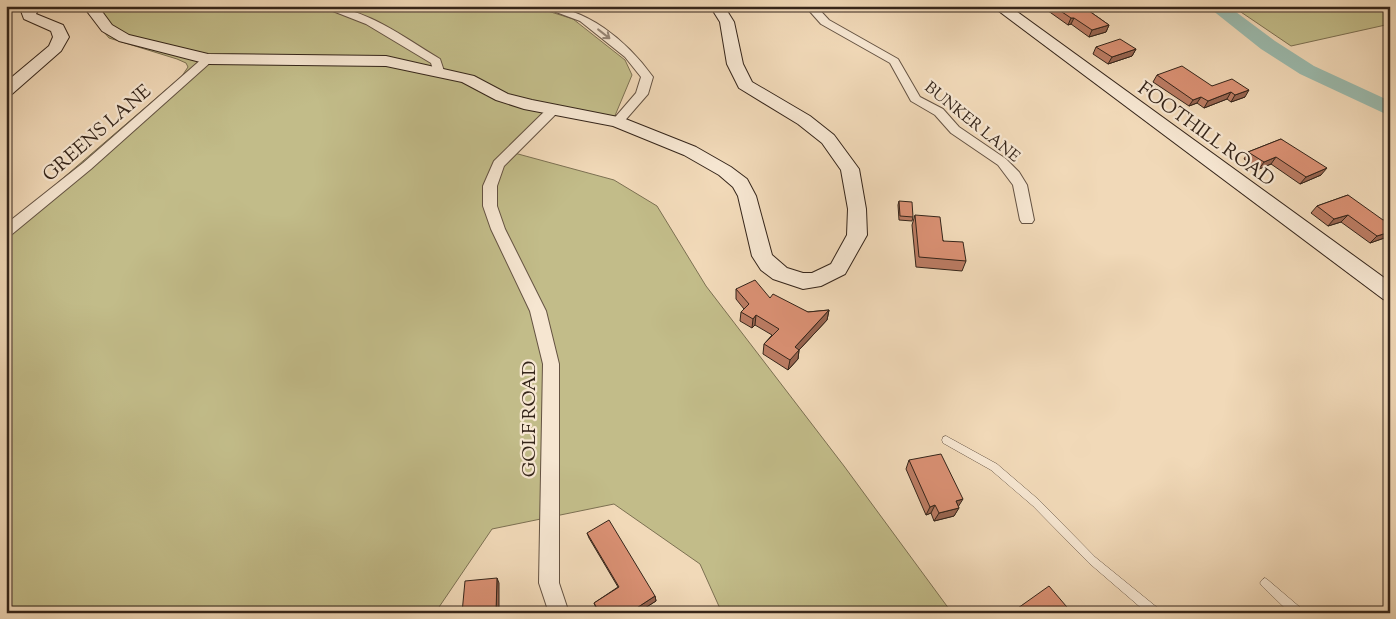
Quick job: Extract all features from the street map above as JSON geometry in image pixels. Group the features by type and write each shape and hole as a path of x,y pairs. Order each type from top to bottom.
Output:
{"street":[{"path":"6,91 12,80 56,48 61,37 58,28 29,16 28,11 33,6"},
{"path":"90,6 107,28 124,38 208,59 356,59 386,61 468,79 502,97 617,122 690,151 725,171 740,183 747,196 762,256 768,265 780,274 803,281 814,280 838,269 857,236 857,209 850,169 828,139 810,125 745,85 735,64 727,22 717,6"},
{"path":"325,6 370,22 436,61 438,71"},
{"path":"545,6 584,19 629,55 647,77 642,94 617,122"},
{"name":"BUNKER LANE","path":"810,6 825,22 894,61 915,99 939,112 955,130 1002,162 1020,185 1028,220"},
{"name":"FOOTHILL ROAD","path":"999,6 1390,293"},
{"name":"GREENS LANE","path":"6,232 87,166 208,59"},
{"name":"GOLF ROAD","path":"553,108 498,164 490,186 490,206 498,229 538,311 551,364 549,583 559,613"}],"lane":[{"path":"946,440 994,467 1036,504 1092,560 1155,613"},
{"path":"1265,583 1298,613"}],"shaded area":[{"path":"82,6 532,6 573,19 625,60 632,75 614,118 551,104 507,151 614,180 657,206 706,286 844,466 952,613 722,613 700,564 614,504 492,529 435,613 6,613 6,227 182,76 188,67 186,63 177,59 109,38"},
{"path":"1232,6 1390,6 1390,24 1291,46"}],"building":[{"path":"1053,6 1082,6 1109,25 1092,30"},
{"path":"1120,39 1136,49 1112,57 1096,47"},
{"path":"1182,66 1212,86 1232,79 1249,90 1235,95 1231,92 1208,101 1201,97 1193,100 1157,75"},
{"path":"1281,139 1327,168 1306,177 1276,157 1264,162 1248,152"},
{"path":"1348,195 1383,220 1390,218 1390,232 1377,236 1348,215 1334,219 1317,206"},
{"path":"899,201 912,202 913,217 900,216"},
{"path":"915,215 940,217 943,241 963,242 966,261 919,257"},
{"path":"755,280 770,298 773,294 808,312 829,310 795,347 799,350 790,360 764,344 779,329 756,315 753,319 741,312 749,304 736,289"},
{"path":"941,454 963,499 956,501 959,508 939,513 935,505 930,507 909,460"},
{"path":"609,520 655,596 629,613 600,613 594,603 619,587 587,533"},
{"path":"497,578 496,613 462,613 465,581"},
{"path":"1049,586 1072,613 1022,613 1018,608"}],"waterway":[{"path":"1216,6 1268,45 1307,70 1390,109"}]}
